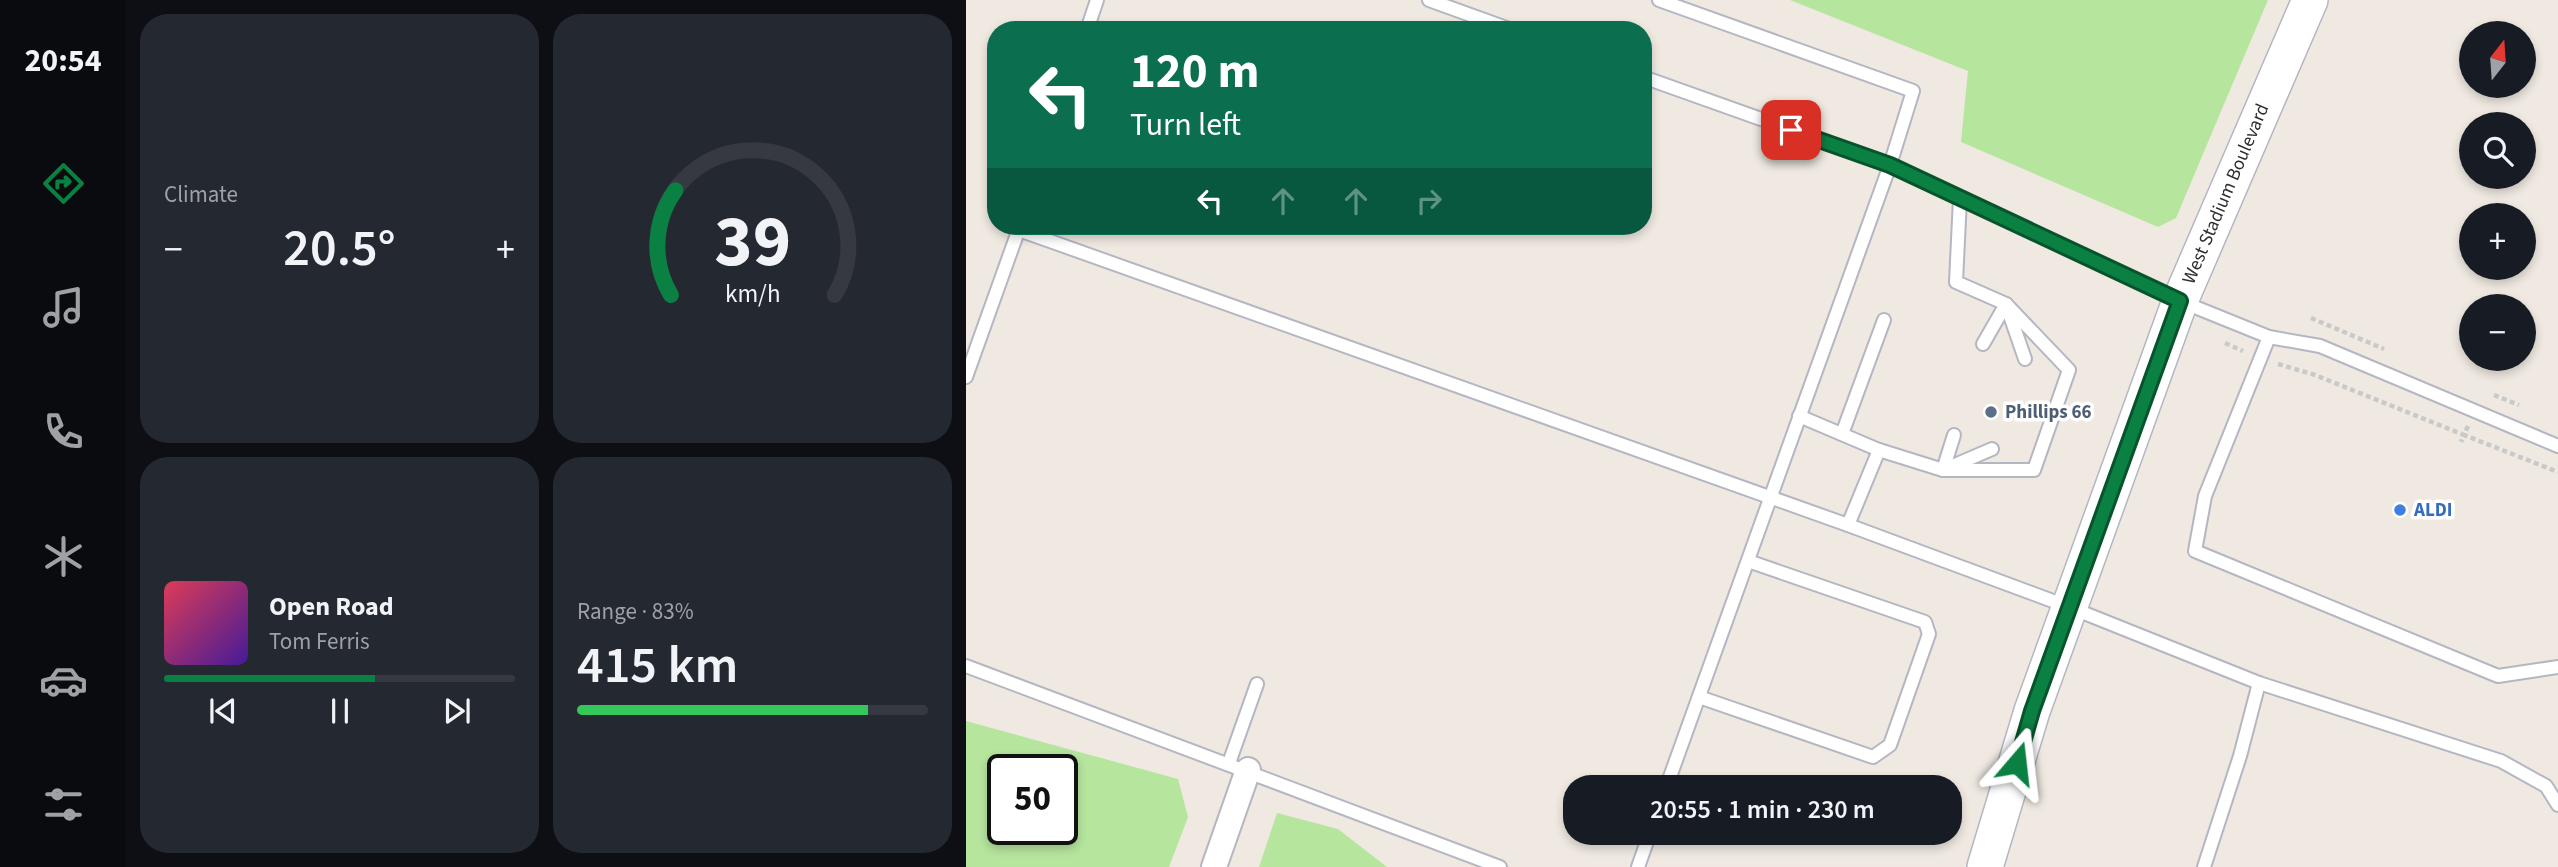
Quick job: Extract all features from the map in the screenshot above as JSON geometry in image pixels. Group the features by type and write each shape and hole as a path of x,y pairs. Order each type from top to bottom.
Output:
{"main road":[{"name":"West Stadium Boulevard","path":"1985,867 2032,711 2180,301 2310,0"}],"street":[{"path":"1214,867 1239,767"}],"lane":[{"path":"1090,21 1097,0"},
{"path":"1429,0 1487,21"},
{"path":"1659,0 1913,91 1890,165 1671,775"},
{"path":"1652,80 1890,165 2180,301 2269,337 2320,346 2558,446"},
{"path":"1799,416 1879,450 1943,470 2034,470 2069,370 2006,304 1956,282 1960,198"},
{"path":"966,377 1017,235"},
{"path":"1039,235 1771,497 2069,607 2259,684 2501,761 2546,786 2558,805"},
{"path":"1983,344 2006,304"},
{"path":"2006,304 2025,359"},
{"path":"1842,434 1884,320"},
{"path":"2269,337 2205,496 2195,551 2498,676 2558,667"},
{"path":"1943,470 1954,435"},
{"path":"1943,470 1992,449"},
{"path":"1847,525 1879,450"},
{"path":"1699,697 1872,757 1890,745 1929,634 1925,622 1748,561"},
{"path":"966,666 1500,867"},
{"path":"1239,767 1257,684"},
{"path":"2204,867 2240,756 2259,684"},
{"path":"1637,867 1645,845"}],"path":[{"path":"2225,343 2260,359 2315,375 2558,472"},
{"path":"2483,391 2519,405"},
{"path":"2461,442 2464,435"}],"green space":[{"path":"1790,0 2268,0 2176,218 2158,227 1961,142 1968,71"},
{"path":"966,721 1178,779 1188,817 1169,867 966,867"},
{"path":"1277,813 1338,829 1387,867 1259,867"}],"place":[{"name":"Phillips 66","path":"1991,412"},
{"name":"ALDI","path":"2400,510"}],"route":[{"path":"1791,130 1890,165 2180,301 2032,711 2017,763"}]}
